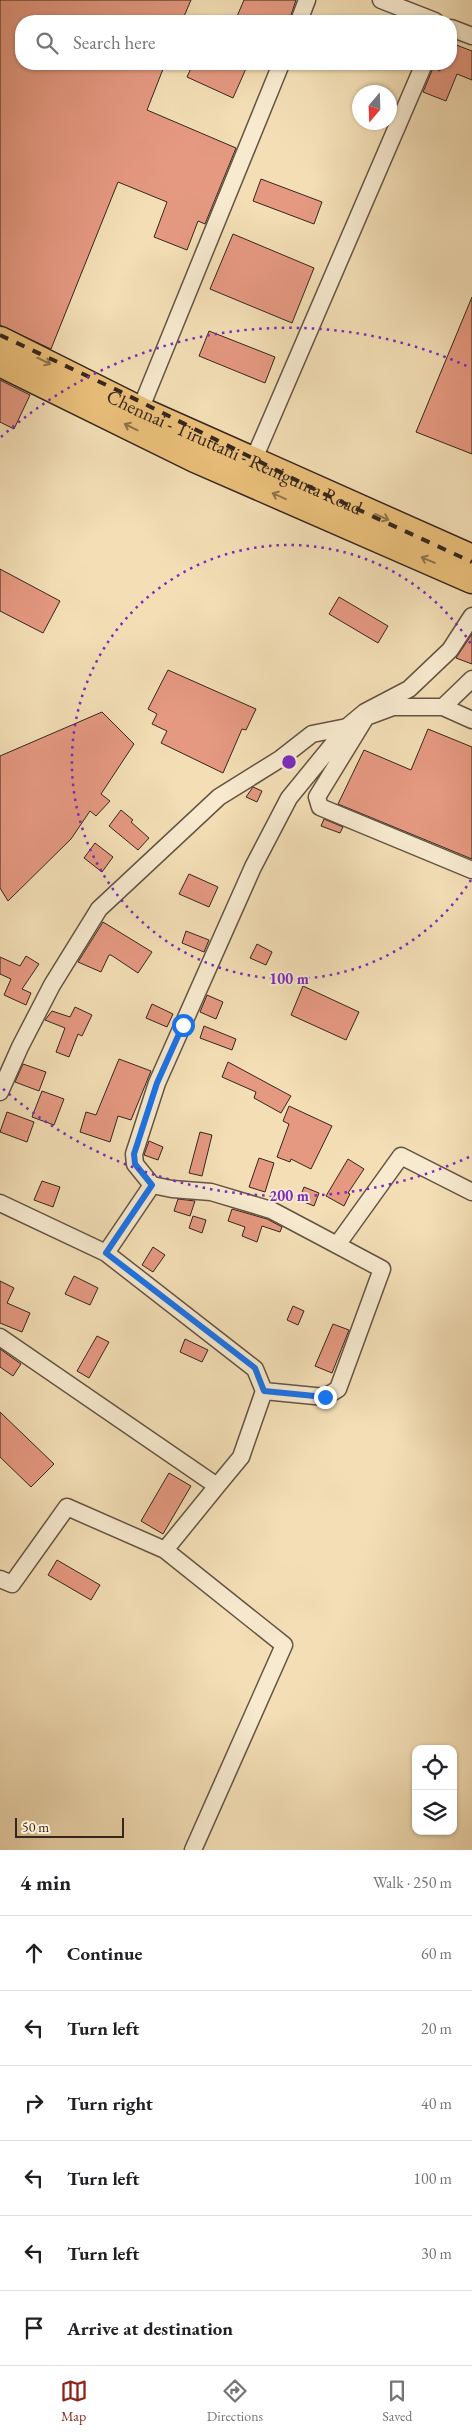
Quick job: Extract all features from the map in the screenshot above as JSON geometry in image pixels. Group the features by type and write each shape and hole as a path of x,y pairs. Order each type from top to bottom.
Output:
{"main road":[{"name":"Chennai - Tiruttani - Renigunta Road","path":"0,340 140,410 253,461 343,512 472,580"},
{"name":"Chennai - Tiruttani - Renigunta Road","path":"0,363 195,459 472,558"}],"street":[{"path":"302,15 308,0"},
{"path":"381,0 420,15"},
{"path":"457,30 472,36"},
{"path":"140,410 279,70"},
{"path":"253,461 421,70"},
{"path":"264,1391 325,1397 338,1388 382,1269 271,1210 211,1192 172,1189 152,1185 135,1164 134,1154 157,1083 253,866 289,798 347,727 366,712 409,689 450,650 472,616"},
{"path":"443,707 472,679"},
{"path":"472,720 443,707 393,707 366,717 317,797 320,807 472,870"},
{"path":"0,1092 20,1047 52,985 99,909 219,797 280,759 312,734 347,727"},
{"path":"337,1245 401,1156 472,1192"},
{"path":"106,1253 152,1185"},
{"path":"0,1203 106,1253 255,1368 264,1391 242,1457 165,1550"},
{"path":"0,1337 217,1486"},
{"path":"0,1579 12,1584 67,1507 165,1550 284,1645 193,1850"}],"building":[{"path":"0,0 191,0 185,15 15,15 15,70 163,70 147,110 236,148 205,224 198,221 187,250 154,237 167,202 118,182 51,349 0,325"},
{"path":"244,0 296,0 291,15 238,15"},
{"path":"457,45 472,51 472,80 457,74 446,101 423,92 432,70 457,70"},
{"path":"190,70 245,70 233,98 187,77"},
{"path":"261,179 322,202 314,224 253,201"},
{"path":"233,234 314,268 292,323 210,289"},
{"path":"472,297 472,454 416,432"},
{"path":"209,331 275,357 265,383 199,356"},
{"path":"0,380 30,395 14,429 0,422"},
{"path":"0,569 60,601 43,633 0,611"},
{"path":"339,597 388,626 378,643 329,614"},
{"path":"472,634 472,664 456,658"},
{"path":"168,670 256,709 246,730 242,729 223,773 161,743 167,731 152,724 157,714 148,709"},
{"path":"102,712 134,744 101,794 110,801 96,816 90,811 71,839 8,901 0,888 0,756"},
{"path":"428,729 472,747 472,859 338,804 364,750 411,770"},
{"path":"253,787 262,791 257,802 246,797"},
{"path":"121,810 149,838 138,850 109,826"},
{"path":"324,819 343,827 340,833 321,826"},
{"path":"95,843 113,857 102,872 84,858"},
{"path":"189,874 218,887 209,907 179,894"},
{"path":"103,922 152,952 138,973 111,955 109,955 101,972 78,962"},
{"path":"186,931 209,940 204,952 182,943"},
{"path":"257,944 272,952 266,965 250,958"},
{"path":"26,956 39,964 22,989 31,993 26,1005 4,995 11,979 0,974 0,957 20,966"},
{"path":"303,986 359,1012 346,1040 291,1015"},
{"path":"207,995 223,1002 216,1019 200,1012"},
{"path":"152,1004 173,1014 167,1027 146,1018"},
{"path":"75,1007 92,1015 82,1036 78,1034 69,1057 56,1052 65,1028 45,1020 52,1011 70,1017"},
{"path":"204,1026 236,1039 232,1050 200,1038"},
{"path":"119,1059 151,1071 131,1120 118,1116 110,1142 80,1132 86,1112 96,1115"},
{"path":"228,1062 291,1096 281,1113 254,1098 256,1092 222,1077"},
{"path":"23,1064 46,1072 39,1091 15,1082"},
{"path":"42,1091 64,1099 54,1125 32,1117"},
{"path":"289,1106 332,1126 311,1169 291,1159 290,1162 277,1157 289,1124 283,1121"},
{"path":"7,1112 34,1122 27,1142 0,1132"},
{"path":"200,1132 212,1135 202,1176 189,1173"},
{"path":"149,1141 163,1147 158,1160 144,1155"},
{"path":"259,1158 274,1163 265,1192 249,1187"},
{"path":"348,1159 364,1169 348,1193 350,1194 344,1206 326,1196"},
{"path":"42,1181 60,1187 53,1207 34,1200"},
{"path":"304,1187 319,1193 314,1206 299,1200"},
{"path":"178,1199 195,1201 190,1216 174,1211"},
{"path":"232,1209 267,1219 282,1227 280,1232 262,1226 257,1242 242,1236 245,1227 228,1221"},
{"path":"193,1216 206,1220 202,1233 189,1228"},
{"path":"153,1247 165,1255 153,1272 142,1265"},
{"path":"74,1276 98,1288 90,1305 65,1294"},
{"path":"0,1281 14,1288 7,1303 30,1313 22,1332 0,1323"},
{"path":"293,1306 304,1311 298,1325 287,1320"},
{"path":"333,1324 349,1330 332,1373 315,1366"},
{"path":"97,1336 109,1342 89,1378 77,1371"},
{"path":"185,1339 208,1350 202,1362 180,1352"},
{"path":"0,1349 21,1364 13,1376 0,1367"},
{"path":"0,1412 54,1464 31,1487 0,1457"},
{"path":"169,1473 191,1486 163,1534 141,1521"},
{"path":"57,1560 100,1585 91,1600 48,1575"}],"railway":[{"path":"0,335 117,390 320,492 472,562"}],"route":[{"path":"183,1025 157,1083 134,1154 135,1164 152,1185 106,1253 255,1368 264,1391 325,1397"}]}
